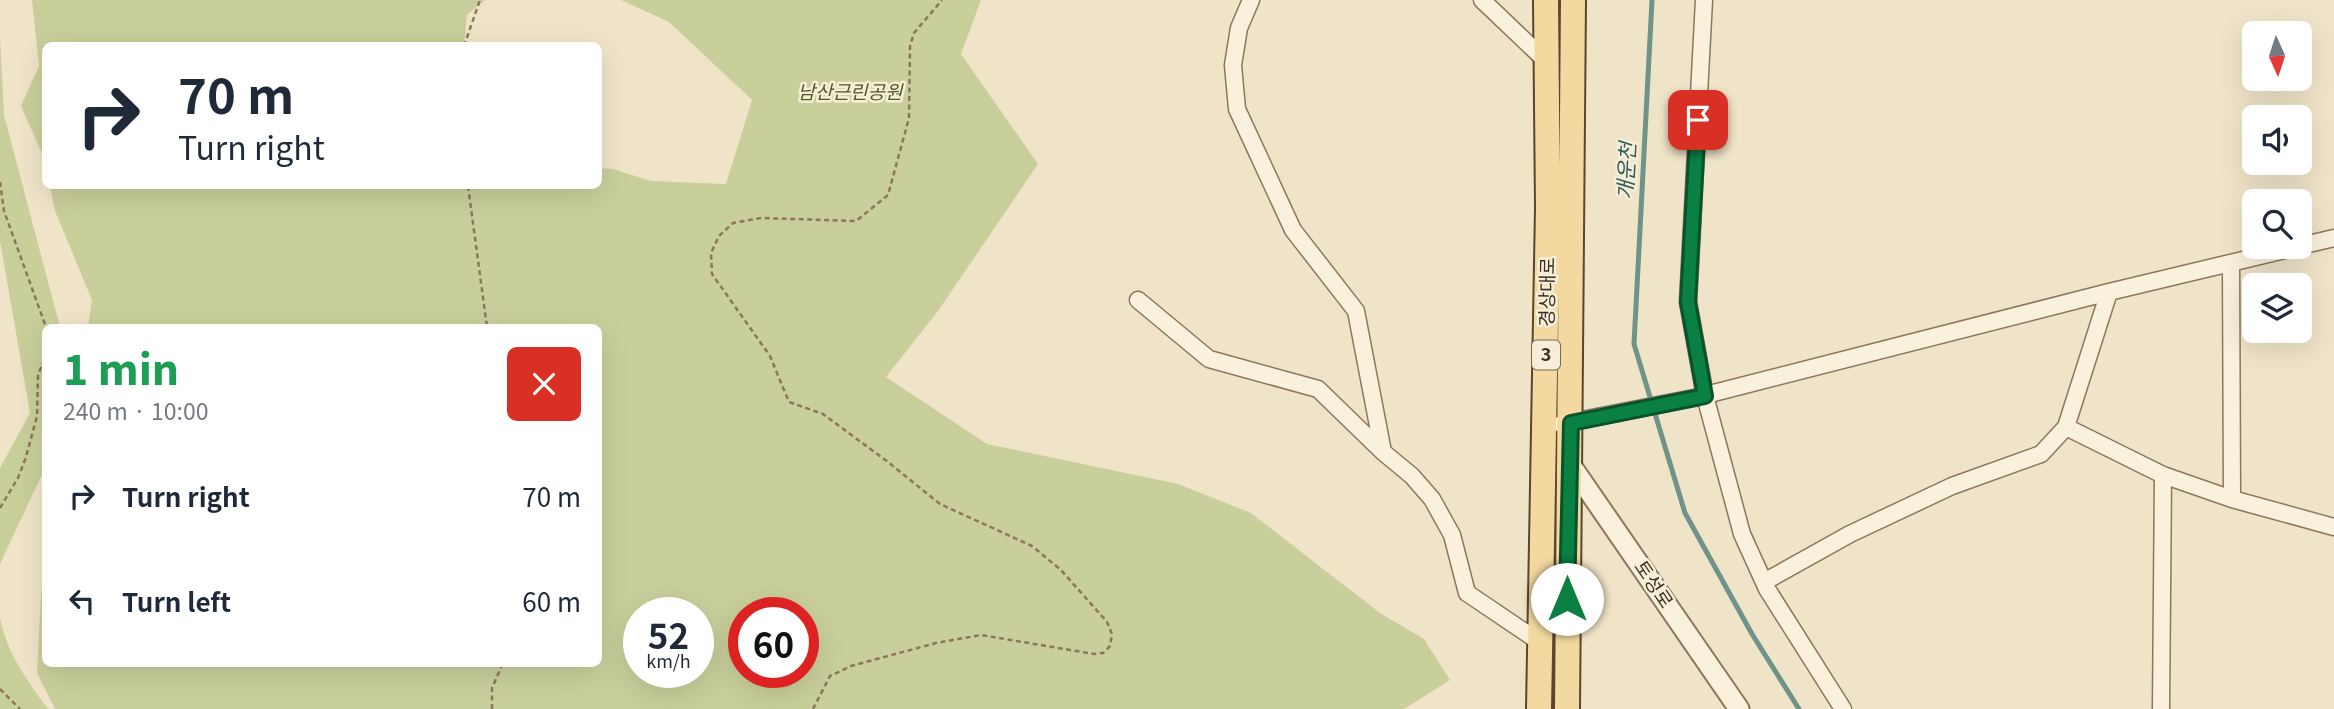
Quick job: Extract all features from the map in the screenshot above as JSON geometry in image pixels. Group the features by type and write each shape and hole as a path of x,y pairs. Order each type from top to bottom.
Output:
{"main road":[{"name":"경상대로","path":"1539,709 1548,208 1546,0"},
{"name":"경상대로","path":"1567,709 1573,0"}],"street":[{"path":"1251,0 1239,28 1233,65 1237,109 1293,230 1356,311 1383,452"},
{"path":"1482,0 1546,61"},
{"path":"1704,0 1688,302 1699,397 1742,534 1764,582 1843,709"},
{"path":"2312,243 2334,238"},
{"path":"1545,425 1602,418 1699,397 2247,259"},
{"path":"2231,263 2232,499"},
{"path":"1764,582 1850,534 1952,486 2041,454 2066,427 2109,292"},
{"path":"1138,300 1209,359 1318,389 1412,476 1432,499 1452,535 1467,593 1541,643"},
{"path":"2066,427 2163,475 2232,499 2334,527"},
{"name":"토성로","path":"1569,461 1739,709"},
{"path":"2161,709 2163,475"}],"path":[{"path":"465,42 480,0"},
{"path":"813,709 830,676 851,666 936,643 981,635 1094,654 1103,653 1110,646 1112,634 1107,622 1061,570 1032,546 940,504 823,414 789,402 770,356 712,274 711,253 719,236 733,223 761,218 856,221 888,195 909,118 910,46 914,33 942,0"},
{"path":"0,182 4,211 45,324"},
{"path":"468,189 487,324"},
{"path":"0,508 18,478 26,457 37,416 38,375 42,365"},
{"path":"492,709 492,688 501,667"},
{"path":"0,689 20,709"}],"green space":[{"path":"32,0 485,0 467,15 464,42 42,42 42,153 21,106 39,66"},
{"name":"남산근린공원","path":"621,0 981,0 961,54 1038,164 938,311 886,377 987,444 1178,484 1251,513 1380,613 1424,639 1450,680 1404,709 55,709 37,673 42,589 42,667 602,667 602,324 88,324 92,300 55,211 51,189 602,189 602,168 651,181 726,184 752,100 669,22"},
{"path":"0,36 4,115 59,324 42,324 42,474 0,564 0,468 30,413 0,241"},
{"path":"0,618 13,654 48,709 0,709"}],"waterway":[{"name":"개운천","path":"1652,0 1634,344 1685,513 1752,634 1799,709"}],"route":[{"path":"1567,599 1571,423 1705,396 1688,302 1698,120"}]}
